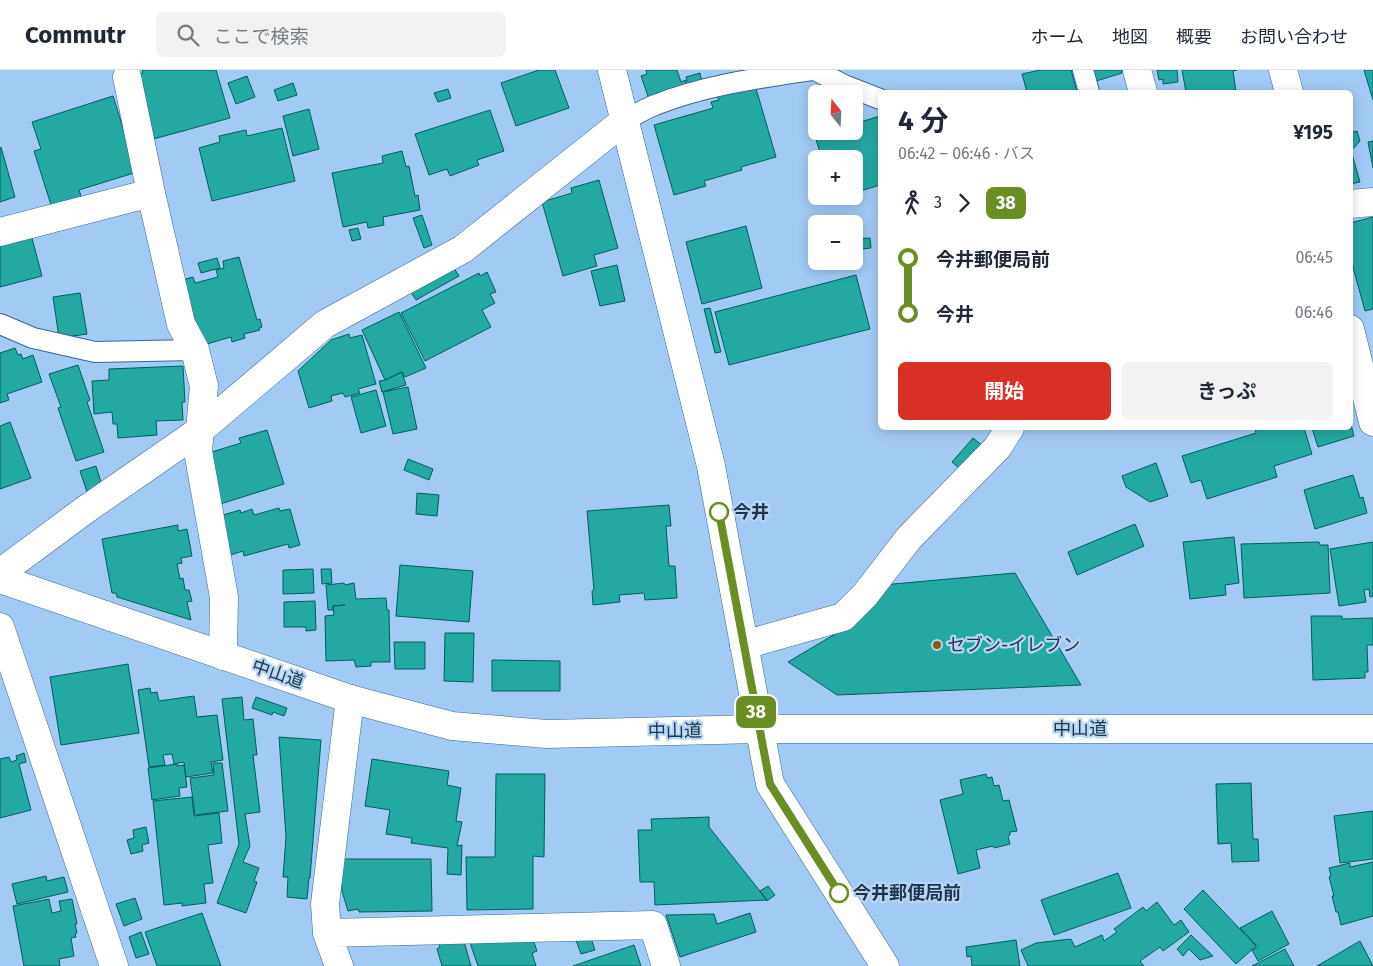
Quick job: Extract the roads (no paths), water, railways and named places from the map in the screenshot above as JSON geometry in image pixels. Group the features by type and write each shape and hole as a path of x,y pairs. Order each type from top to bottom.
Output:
{"main road":[{"path":"612,70 711,466 770,784 885,966"},
{"path":"1137,70 1142,90"},
{"path":"1283,70 1288,90"},
{"path":"127,77 181,324 195,350 204,386 198,451 224,597 224,656"},
{"path":"0,573 85,510 199,431 325,324 463,249 624,121"},
{"path":"0,232 151,193"},
{"path":"1353,204 1373,202"},
{"path":"1353,341 1373,422"},
{"path":"744,645 843,617 865,595 909,538 997,448 1009,430"},
{"name":"中山道","path":"0,579 350,699 452,726 547,734 759,729 1373,729"},
{"path":"0,627 114,966"},
{"path":"339,966 327,933 325,904 350,699"},
{"path":"327,933 653,925 666,966"}],"lane":[{"path":"624,121 653,105 710,87 755,78 814,70 844,85 878,98"},
{"path":"1083,70 1088,90"},
{"path":"0,324 33,338 95,352 195,350"}],"place":[{"name":"今井","path":"719,512"},
{"name":"セブン-イレブン","path":"937,645"},
{"name":"今井郵便局前","path":"839,893"}]}
